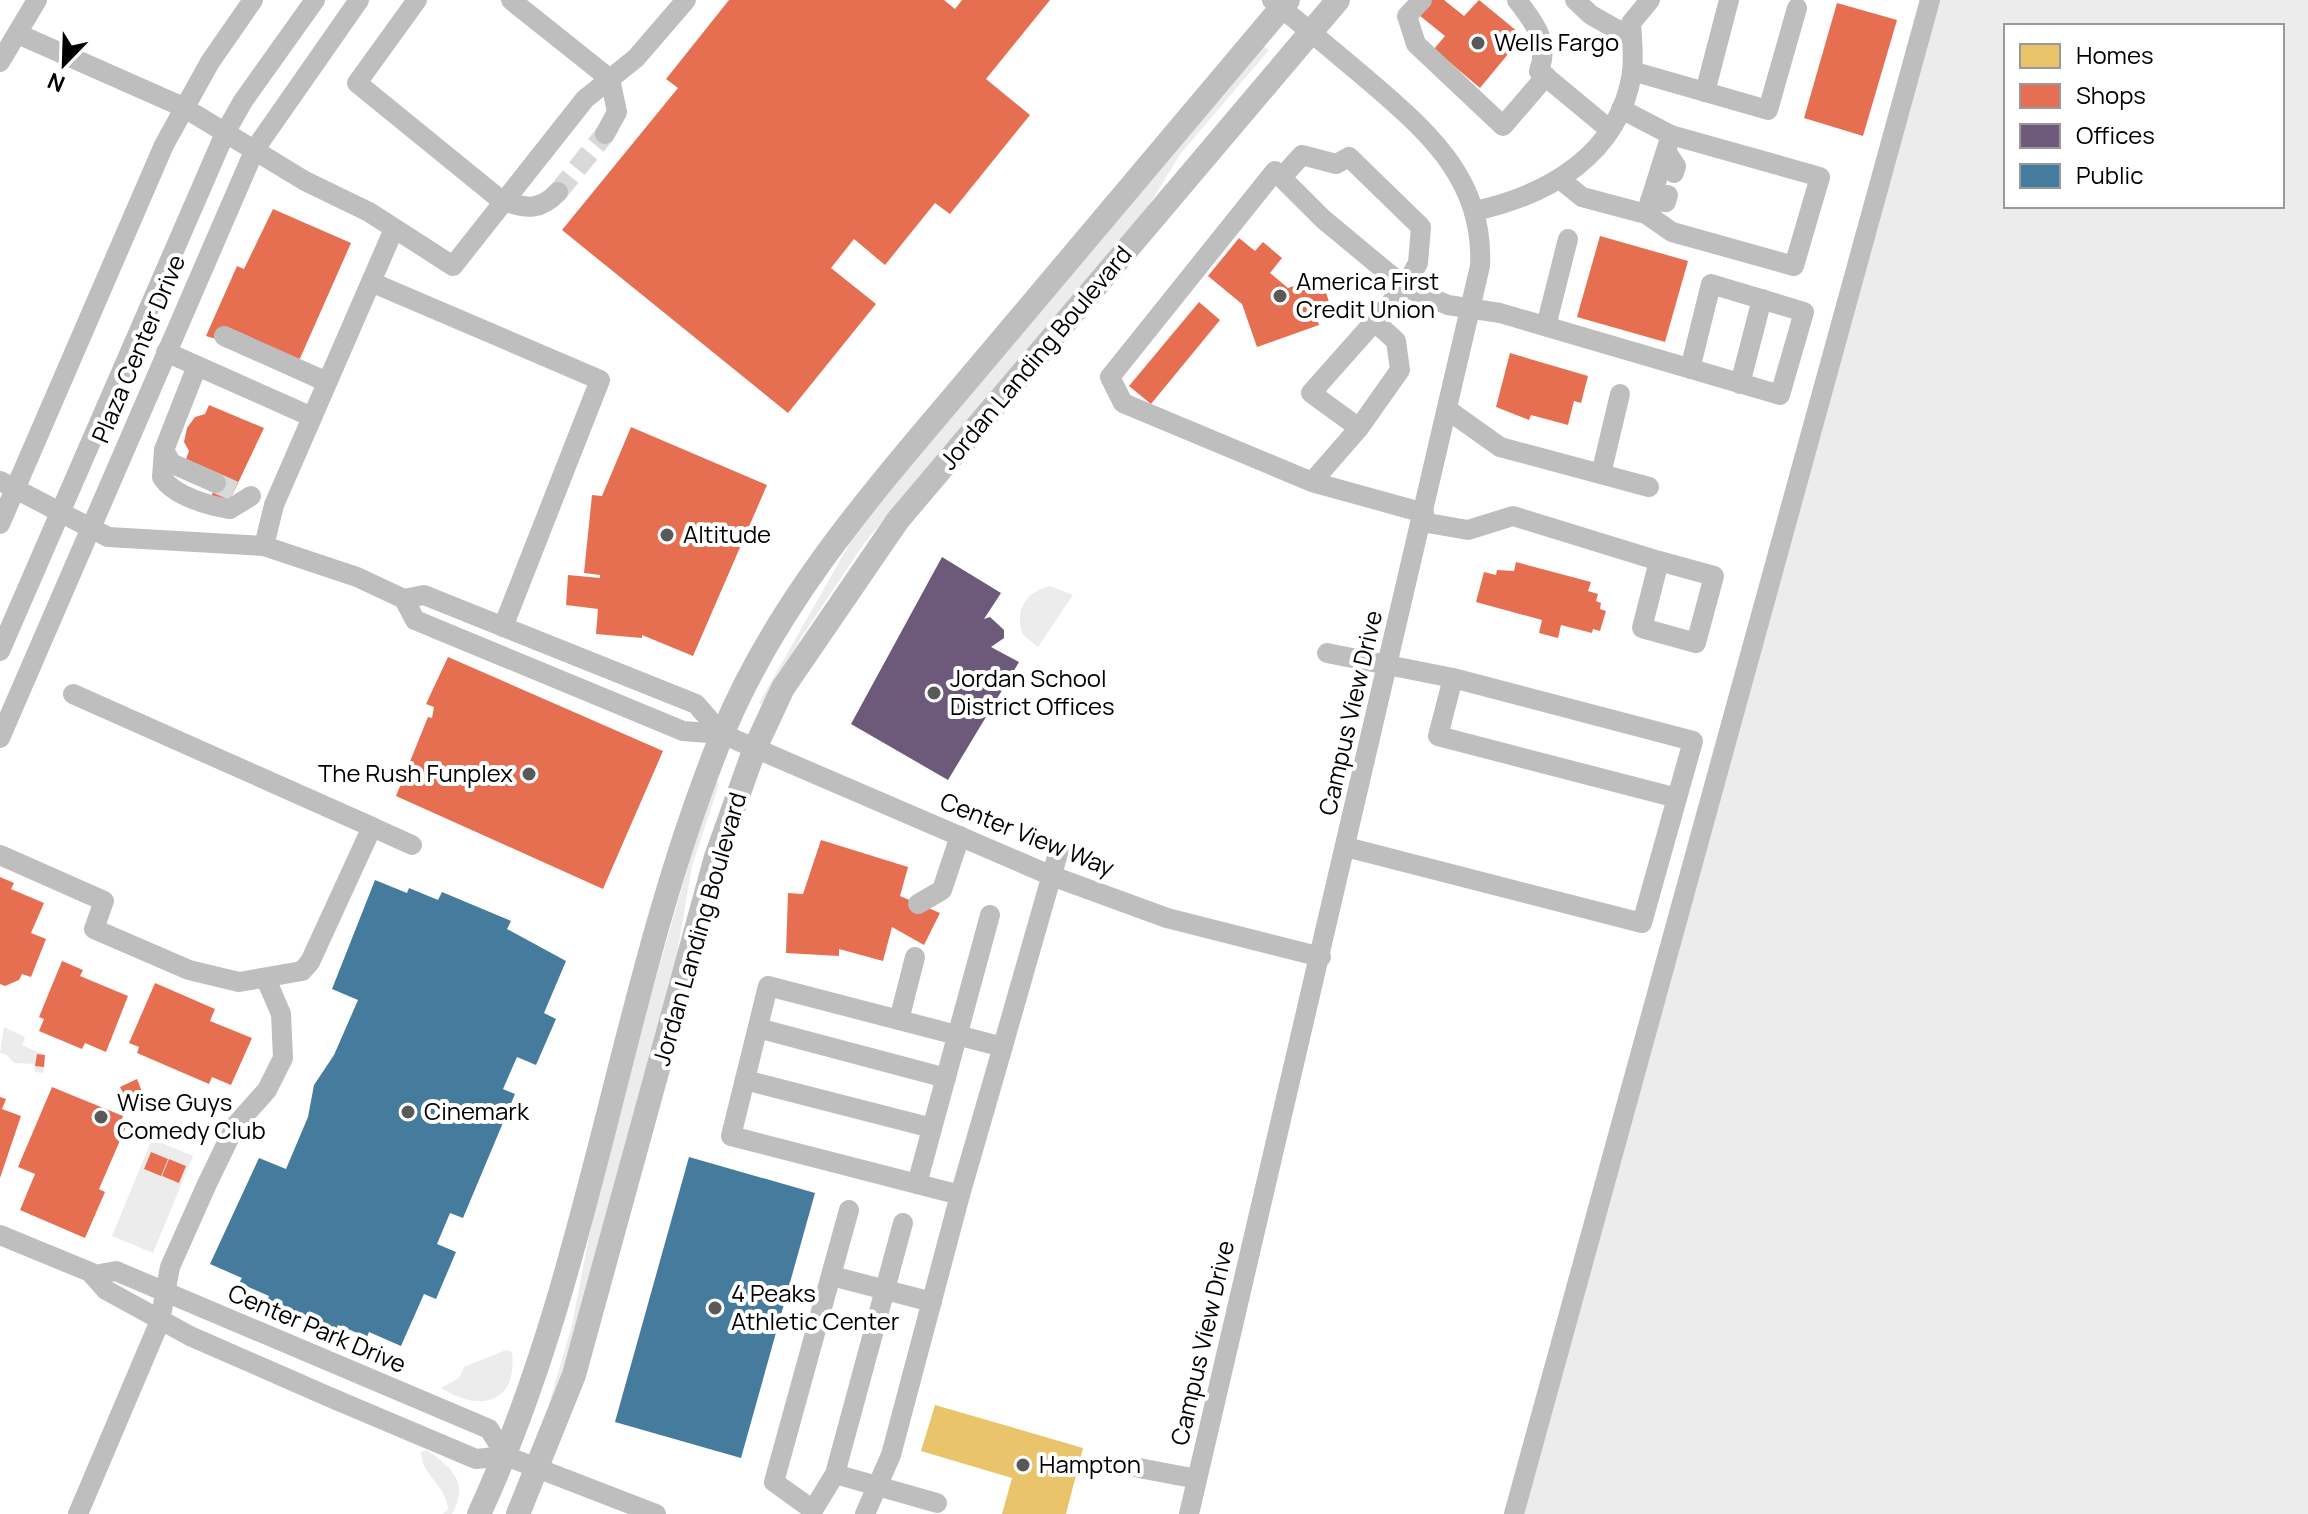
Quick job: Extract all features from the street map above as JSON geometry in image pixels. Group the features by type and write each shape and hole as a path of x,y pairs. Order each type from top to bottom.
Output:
{"main road":[{"name":"Jordan Landing Boulevard","path":"518,1514 574,1375 716,857 755,748 783,688 898,520 1338,0"},
{"name":"Jordan Landing Boulevard","path":"479,1514 506,1456 563,1286 675,865 722,734 755,665 845,526 1281,3"}],"street":[{"path":"0,62 37,0"},
{"path":"0,524 8,484 183,107 253,0"},
{"name":"Plaza Center Drive","path":"0,651 226,131 243,101 315,0"},
{"name":"Plaza Center Drive","path":"0,738 255,149 359,0"},
{"path":"417,0 357,83 502,201 533,209 545,204 558,192"},
{"path":"511,0 610,79 617,112 605,134"},
{"path":"18,34 183,107 305,181 369,212 453,266 585,99 644,51 686,0"},
{"path":"1422,0 1407,16 1416,44 1503,126 1546,76"},
{"path":"1517,0 1542,35 1543,59 1539,71 1610,130"},
{"path":"1575,0 1591,15 1632,31"},
{"path":"1475,211 1529,197 1561,180 1587,158 1610,130 1621,109 1632,71 1632,31 1650,0"},
{"path":"1705,92 1729,0"},
{"path":"1514,1514 1930,0"},
{"name":"Campus View Drive","path":"1189,1514 1472,308 1480,251 1475,211 1460,174 1440,146 1281,3"},
{"path":"1632,71 1768,110 1797,8"},
{"path":"1621,109 1668,143 1820,177 1794,266 1672,232 1655,203 1668,143"},
{"path":"1668,143 1676,166 1674,173"},
{"path":"1359,428 1311,393 1405,287 1418,263 1421,227 1349,157 1336,164 1302,155 1278,174 1110,377 1123,403 1312,482 1423,517 1468,530 1491,526 1513,516 1659,561"},
{"path":"1278,174 1323,219 1405,287 1448,305 1546,326 1740,384 1780,395 1804,312 1711,284 1690,369"},
{"path":"1561,180 1582,197 1655,203"},
{"path":"264,546 274,505 394,229"},
{"path":"1546,326 1568,239"},
{"path":"371,282 600,380 503,627"},
{"path":"1740,384 1762,299"},
{"path":"1312,482 1359,428 1400,370 1396,341 1374,321"},
{"path":"224,336 327,382"},
{"path":"166,352 312,417"},
{"path":"197,366 164,450 162,477 169,487 216,507 230,509 234,490"},
{"path":"1601,474 1620,394"},
{"path":"1448,410 1500,447 1649,487"},
{"path":"164,450 171,463 274,505"},
{"name":"Center View Way","path":"8,484 90,529 120,540 196,540 264,546 357,577 404,599 424,595 696,704 722,734"},
{"name":"Center View Way","path":"404,599 415,620 426,625 683,731 722,734 1052,876 1167,918 1321,957"},
{"path":"1327,653 1453,678 1693,741 1642,923 1346,847"},
{"path":"1453,678 1438,736 1677,798"},
{"path":"73,694 412,845"},
{"path":"0,855 104,901 94,929 189,970 239,982 302,971 310,962 372,827"},
{"path":"918,904 942,890 960,836"},
{"path":"865,1514 891,1455 960,1195 1059,850"},
{"path":"917,1184 990,915"},
{"path":"899,1020 915,957"},
{"path":"78,1514 160,1321 168,1295 170,1267 235,1126 267,1090 283,1058 281,1014 266,979"},
{"path":"960,1195 731,1136 768,986 1003,1047"},
{"path":"758,1028 946,1078"},
{"path":"745,1080 932,1128"},
{"path":"849,1210 774,1482 813,1510 835,1474 903,1223"},
{"name":"Center Park Drive","path":"0,1235 94,1275 106,1290 160,1321 476,1459 506,1456 656,1514"},
{"name":"Center Park Drive","path":"94,1275 116,1271 489,1429 506,1456"},
{"path":"832,1276 932,1302"},
{"path":"1139,1468 1197,1479"},
{"path":"835,1474 937,1503"}],"shaded area":[{"path":"1921,0 2308,0 2308,1514 1504,1514"},
{"path":"1263,46 1269,50 1181,153 1143,215 865,542 801,638 764,705 759,703 863,520"},
{"path":"1050,586 1073,595 1038,647 1023,635 1021,611 1028,598"},
{"path":"713,781 719,784 692,866 675,966 561,1379 549,1404 572,1325 591,1226 632,1060"},
{"path":"4,1027 25,1037 22,1045 42,1054 40,1060 45,1063 43,1073 35,1072 34,1064 14,1063 7,1055 0,1053"},
{"path":"152,1139 193,1156 153,1253 112,1236"},
{"path":"506,1350 512,1352 509,1383 493,1399 469,1400 441,1388 459,1378 464,1367"},
{"path":"426,1450 443,1462 455,1476 459,1493 452,1514 443,1514 448,1509 447,1501 422,1460 421,1452"}],"building: Homes":[{"name":"Hampton","path":"935,1405 1083,1448 1066,1514 1002,1514 1012,1478 921,1451"}],"building: Shops":[{"path":"729,0 944,0 955,9 962,0 1050,0 986,79 1030,115 950,214 935,203 885,265 854,239 831,268 876,304 788,413 562,230 678,88 666,79"},
{"name":"Wells Fargo","path":"1431,0 1444,0 1464,16 1479,0 1523,36 1480,88 1434,49 1445,36 1419,15"},
{"path":"1837,3 1897,20 1863,136 1804,118"},
{"path":"273,209 351,243 298,363 206,336 237,266 244,269"},
{"path":"1600,236 1688,261 1665,342 1577,317"},
{"name":"America First Credit Union","path":"1239,238 1255,251 1263,242 1282,258 1270,273 1288,288 1321,277 1330,305 1314,310 1319,325 1257,347 1242,304 1208,276"},
{"path":"1199,302 1220,320 1151,404 1129,386"},
{"path":"1510,353 1588,376 1581,403 1574,401 1568,425 1531,415 1529,420 1496,407"},
{"path":"209,405 264,428 228,504 211,497 220,474 186,459 189,451 184,442 187,428 195,417 205,414"},
{"name":"Altitude","path":"631,427 767,485 693,656 642,635 642,638 596,634 598,609 566,605 568,575 600,578 600,575 584,573 592,495 602,496"},
{"path":"1516,562 1591,582 1588,591 1598,594 1596,601 1601,603 1600,609 1606,611 1600,631 1593,629 1592,633 1561,625 1558,638 1539,633 1542,620 1476,602 1484,572 1496,575 1497,570 1514,571"},
{"name":"The Rush Funplex","path":"448,657 663,751 603,889 396,796 428,717 432,718 434,707 426,704"},
{"path":"821,840 908,867 900,896 940,913 924,945 892,927 883,961 839,949 839,956 786,953 788,893 803,894"},
{"path":"0,877 14,883 11,889 44,903 31,933 46,939 31,977 22,974 19,980 5,986 0,984"},
{"path":"62,961 83,970 80,976 128,996 106,1052 85,1043 82,1049 39,1031 44,1019 39,1017"},
{"path":"155,983 215,1009 210,1021 252,1038 231,1085 212,1077 209,1084 137,1053 139,1047 129,1043"},
{"path":"37,1054 45,1055 44,1067 35,1066"},
{"path":"137,1079 144,1097 128,1104 120,1087"},
{"path":"52,1087 123,1116 122,1119 128,1122 99,1189 105,1192 85,1238 20,1210 35,1174 18,1167"},
{"path":"0,1097 6,1099 2,1109 21,1116 0,1178"},
{"path":"151,1152 168,1159 161,1176 144,1169"},
{"path":"169,1159 186,1166 179,1183 162,1176"}],"building: Offices":[{"name":"Jordan School District Offices","path":"942,557 1001,593 984,619 990,617 1004,630 1004,638 991,647 1019,662 948,780 851,724"}],"building: Public":[{"name":"Cinemark","path":"375,880 407,893 409,888 438,900 442,892 511,921 507,929 566,961 544,1013 556,1019 536,1065 517,1057 503,1089 515,1094 463,1218 450,1213 437,1244 456,1252 436,1299 424,1294 401,1346 369,1332 367,1337 338,1325 334,1334 265,1304 269,1296 239,1283 242,1278 210,1264 259,1158 286,1169 308,1117 314,1085 334,1055 358,1000 332,989"},
{"name":"4 Peaks Athletic Center","path":"689,1157 815,1193 741,1458 615,1422"}],"tunnel":[{"path":"558,192 605,134"},
{"path":"216,483 234,491"}],"place":[{"name":"Wells Fargo","path":"1478,43"},
{"name":"America First Credit Union","path":"1280,296"},
{"name":"Altitude","path":"667,535"},
{"name":"Jordan School District Offices","path":"934,693"},
{"name":"The Rush Funplex","path":"529,774"},
{"name":"Cinemark","path":"408,1112"},
{"name":"Wise Guys Comedy Club","path":"101,1117"},
{"name":"4 Peaks Athletic Center","path":"715,1308"},
{"name":"Hampton","path":"1023,1465"}]}
